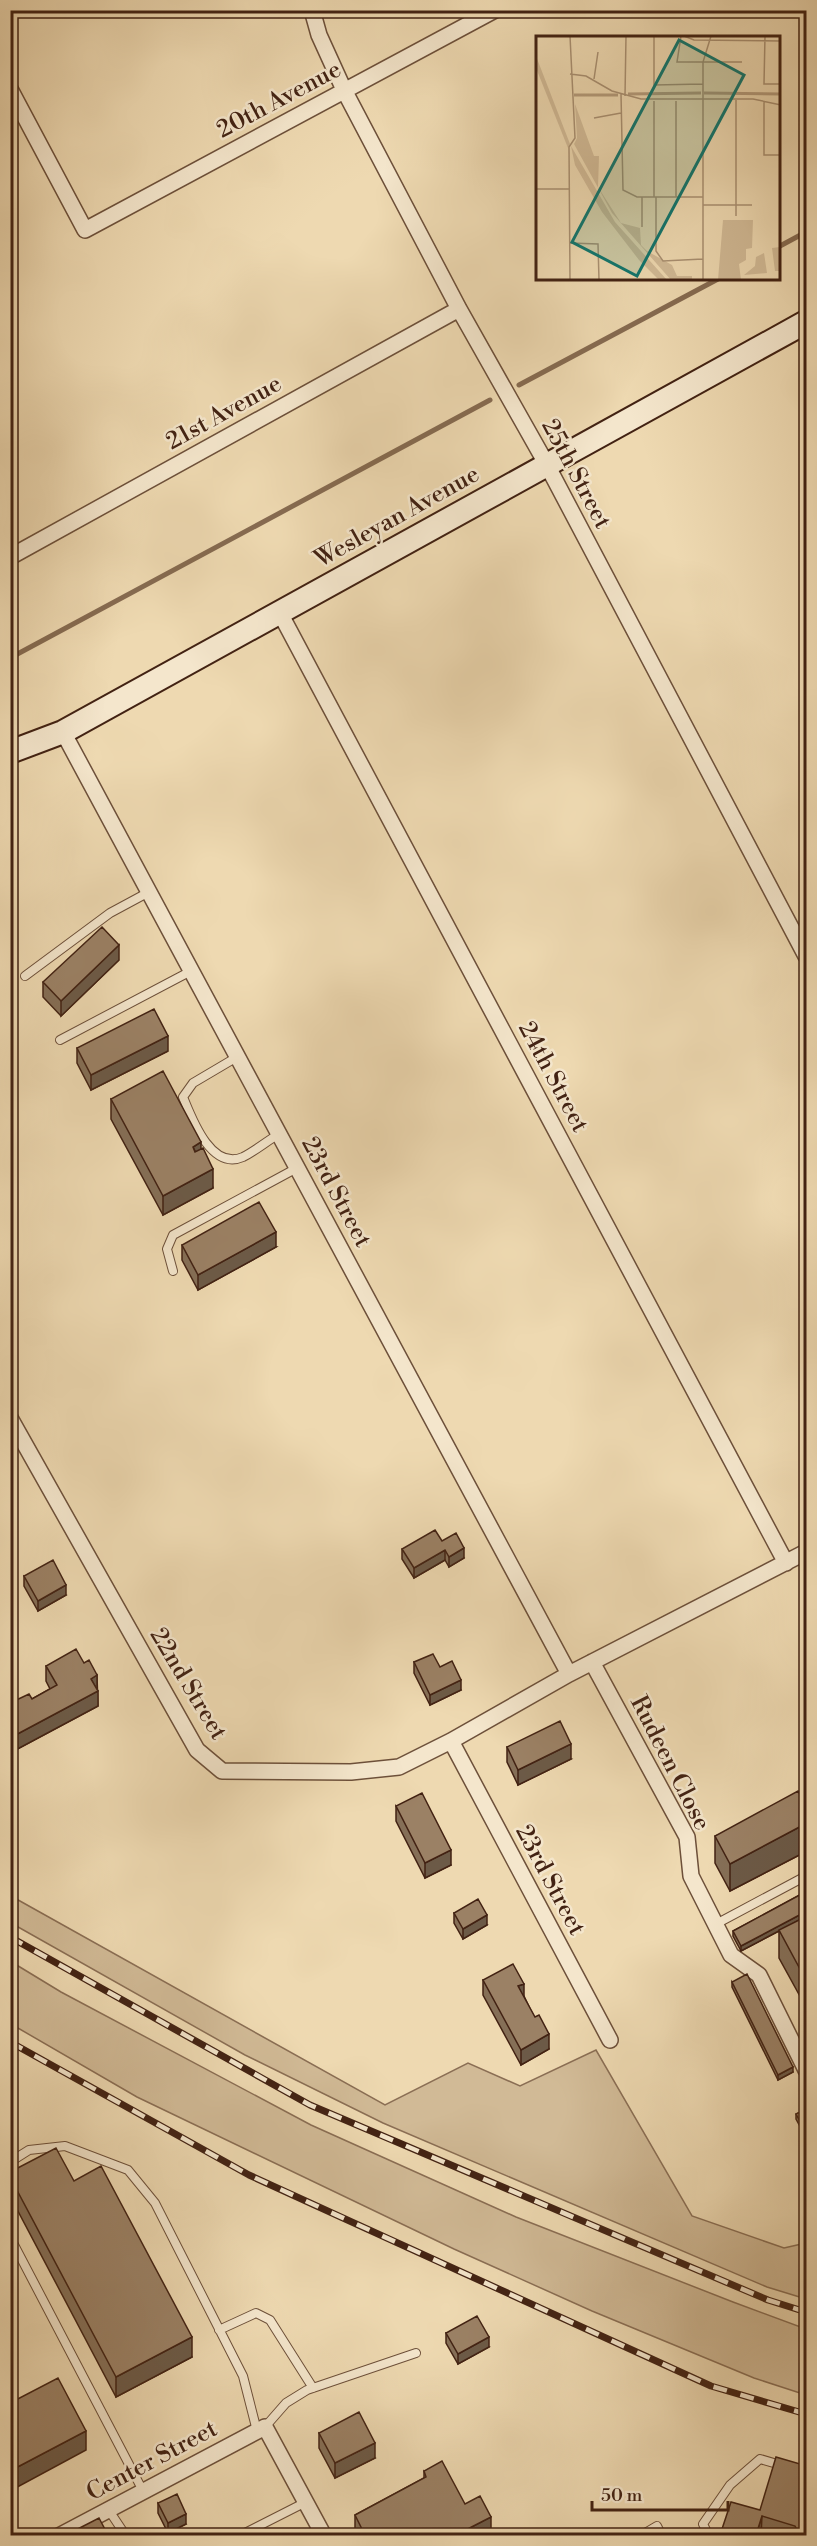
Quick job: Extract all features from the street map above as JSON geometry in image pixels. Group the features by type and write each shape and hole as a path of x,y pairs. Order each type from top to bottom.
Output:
{"street":[{"name":"25th Street","path":"312,10 319,35 344,90 459,309 547,465 807,956"},
{"name":"20th Avenue","path":"10,89 85,230 495,10"},
{"name":"21st Avenue","path":"10,557 459,309"},
{"name":"Wesleyan Avenue","path":"10,752 63,732 807,322"},
{"name":"24th Street","path":"280,614 786,1563"},
{"name":"23rd Street","path":"63,732 568,1674"},
{"name":"22nd Street","path":"10,1418 197,1750 222,1771 351,1772 399,1767 451,1742 568,1674 807,1552"},
{"name":"Rudeen Close","path":"592,1662 687,1837 691,1876 731,1955 759,1975 807,2070"},
{"name":"23rd Street","path":"451,1742 610,2040"},
{"name":"Center Street","path":"59,2535 262,2429"},
{"path":"262,2429 324,2535"}],"lane":[{"path":"26,976 110,913 149,891"},
{"path":"60,1040 191,971"},
{"path":"237,1057 194,1083 183,1097 192,1119 212,1151 226,1159 242,1158 279,1134"},
{"path":"173,1271 167,1248 173,1235 297,1168"},
{"path":"716,1924 807,1876"},
{"path":"10,2162 29,2150 65,2146 128,2170 155,2203 243,2376 262,2429 286,2403 313,2388 416,2353"},
{"path":"10,2237 143,2491"},
{"path":"219,2330 256,2313 270,2320 313,2388"},
{"path":"708,2535 703,2524 730,2485 760,2459 795,2469"},
{"path":"239,2535 306,2502"},
{"path":"108,2509 126,2535"},
{"path":"640,2535 657,2526 662,2535"}],"shaded area":[{"path":"11,1896 385,2105 468,2063 520,2086 596,2050 692,2216 784,2248 806,2243 806,2299 767,2287 383,2123 245,2055 11,1923"},
{"path":"10,1961 61,1992 311,2125 516,2217 806,2329 806,2395 754,2378 592,2311 454,2249 137,2097 11,2024"}],"building":[{"path":"102,927 119,945 61,1001 43,982"},
{"path":"154,1009 168,1036 91,1075 77,1048"},
{"path":"163,1071 201,1142 193,1147 195,1152 203,1148 213,1169 163,1196 111,1099"},
{"path":"259,1202 276,1232 198,1275 182,1245"},
{"path":"435,1530 442,1541 456,1533 464,1548 449,1557 445,1550 414,1568 402,1549"},
{"path":"53,1560 66,1585 38,1601 24,1576"},
{"path":"76,1649 84,1663 89,1660 97,1675 91,1679 98,1691 10,1738 10,1703 29,1694 32,1699 57,1685 46,1666"},
{"path":"433,1654 440,1667 452,1661 461,1680 430,1695 414,1662"},
{"path":"560,1721 571,1744 518,1770 507,1747"},
{"path":"798,1791 807,1806 807,1823 730,1864 715,1836"},
{"path":"422,1793 451,1850 425,1863 396,1806"},
{"path":"807,1891 807,1911 741,1946 733,1931"},
{"path":"478,1899 487,1915 463,1929 454,1913"},
{"path":"807,1916 807,1982 779,1930"},
{"path":"513,1964 524,1984 518,1986 535,2017 539,2015 549,2034 521,2050 483,1980"},
{"path":"747,1974 793,2067 778,2075 732,1982"},
{"path":"807,2109 807,2134 796,2114"},
{"path":"56,2148 74,2181 101,2166 192,2337 116,2377 10,2177 10,2172"},
{"path":"477,2316 489,2337 458,2354 446,2333"},
{"path":"58,2378 86,2431 10,2471 10,2403"},
{"path":"359,2412 375,2443 335,2463 319,2433"},
{"path":"776,2457 807,2466 807,2535 795,2535 797,2530 795,2526 762,2516 756,2535 720,2535 731,2502 760,2510"},
{"path":"442,2461 465,2504 480,2496 491,2517 456,2535 365,2535 355,2515 426,2477 424,2471"},
{"path":"177,2494 186,2514 168,2523 158,2503"},
{"path":"99,2518 108,2535 66,2535"}],"waterway":[{"path":"781,245 806,232"},
{"path":"519,385 716,280"},
{"path":"10,658 490,400"}],"railway":[{"path":"10,1937 310,2105 768,2300 806,2312"},
{"path":"10,2042 249,2175 711,2386 806,2414"}]}
